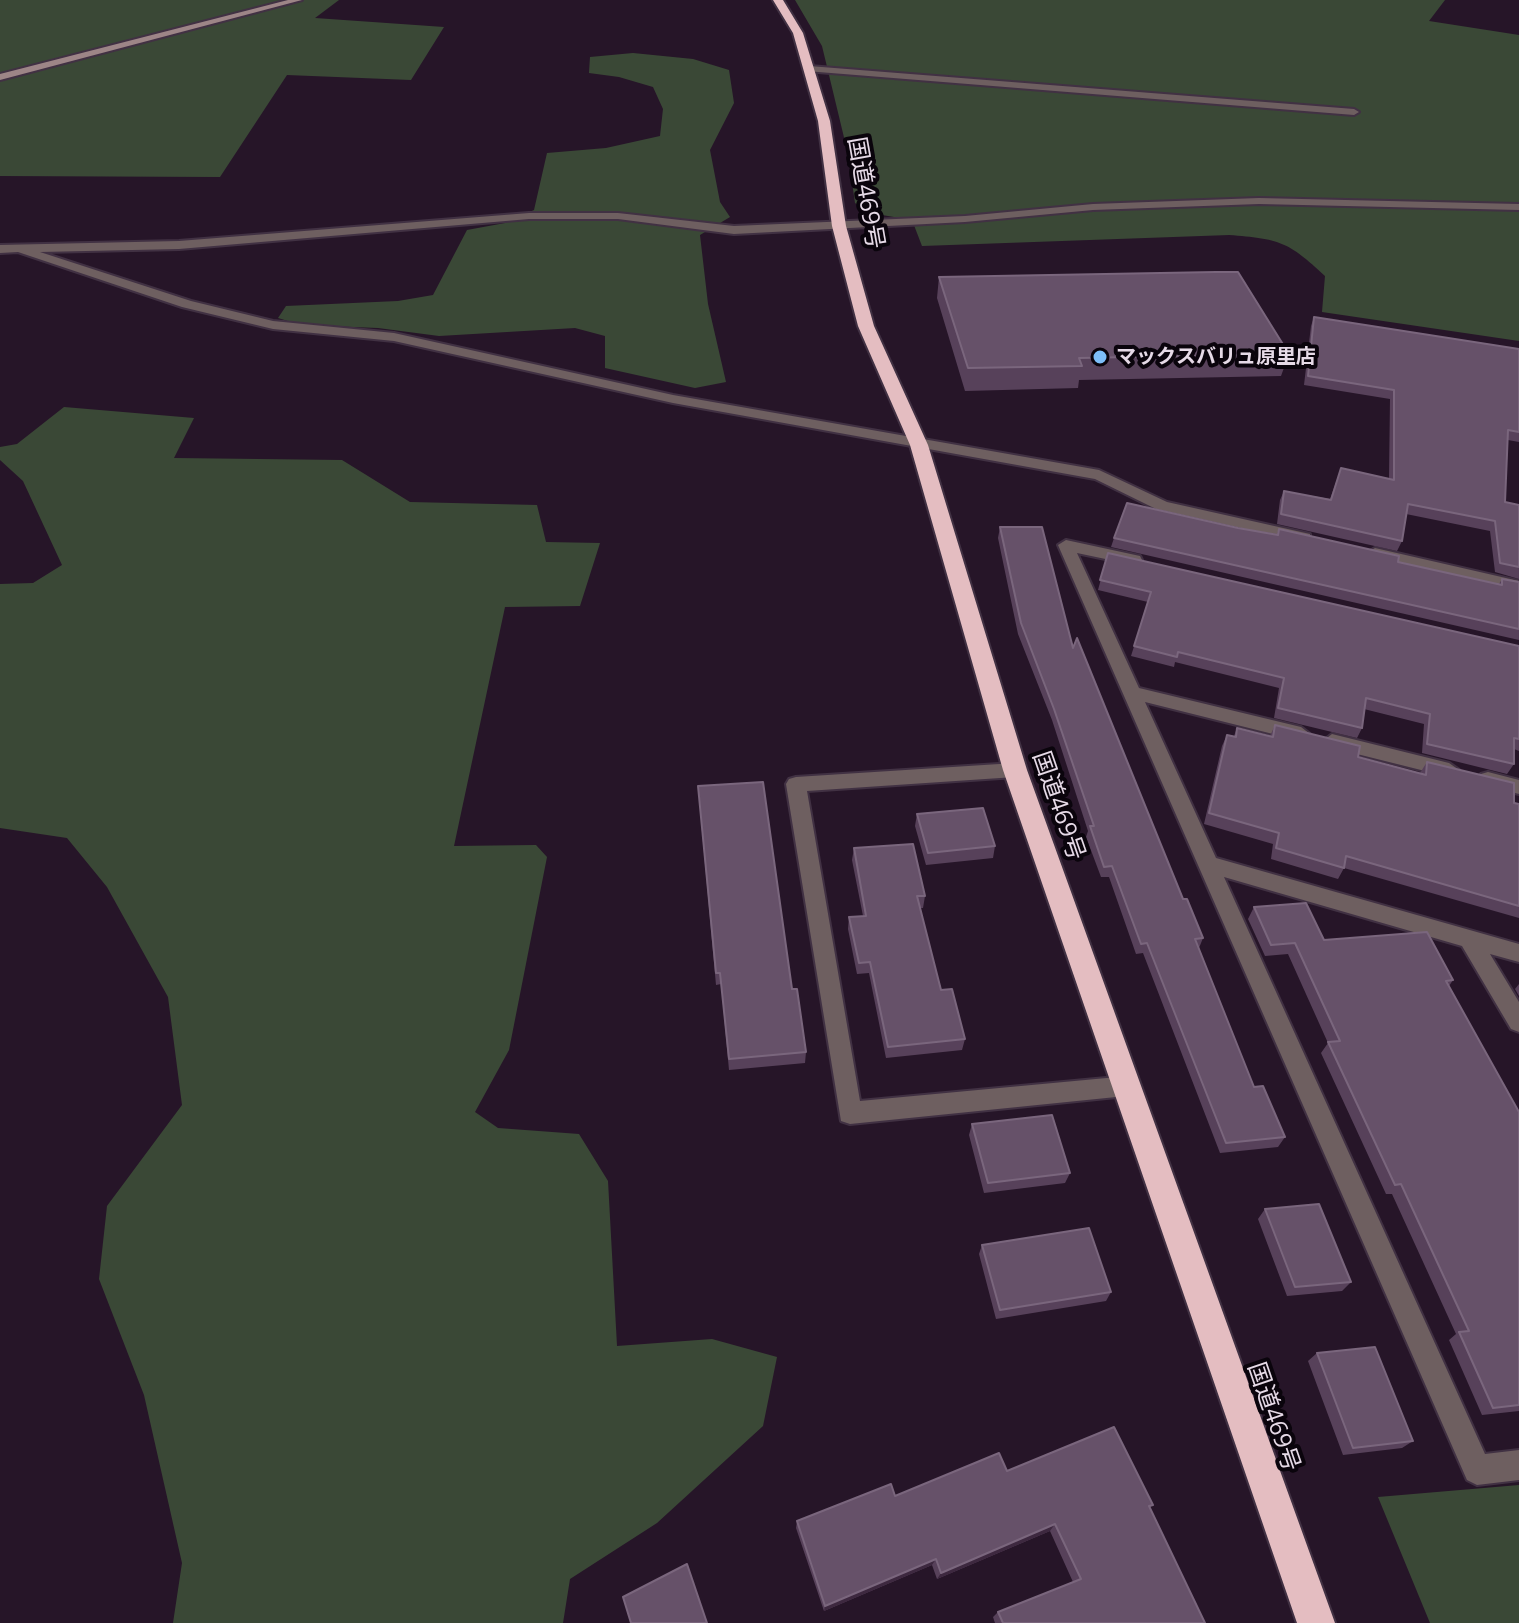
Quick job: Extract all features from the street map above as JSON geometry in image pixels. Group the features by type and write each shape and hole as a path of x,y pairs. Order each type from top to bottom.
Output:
{"highway":[{"name":"国道469号","path":"778,0 798,33 824,121 839,226 866,326 919,445 1015,770 1316,1623"}],"street":[{"path":"0,77 298,0"},
{"path":"809,69 1354,112"},
{"path":"0,249 193,244 529,216 618,216 734,230 965,219 1093,207 1259,201 1519,207"},
{"path":"20,249 187,304 273,325 394,337 673,399 1099,475 1162,506 1319,541"},
{"path":"1157,566 1066,545 1477,1470 1519,1465"},
{"path":"1365,551 1519,586"},
{"path":"1130,692 1519,787"},
{"path":"1015,770 796,784 850,1113 1128,1087"},
{"path":"1208,864 1519,953"},
{"path":"1470,940 1519,1022"}],"green space":[{"path":"0,0 339,0 315,18 444,27 411,80 287,75 220,177 0,176"},
{"path":"795,0 1445,0 1429,21 1519,35 1519,341 1322,312 1325,276 1292,249 1260,238 1229,235 922,246 912,220 870,213 855,203 848,154 822,46"},
{"path":"633,53 693,59 729,70 734,103 710,150 720,202 730,217 700,235 708,304 726,382 695,388 605,368 605,336 575,328 439,336 378,328 301,325 278,318 286,306 398,301 433,295 467,230 505,223 534,210 547,153 606,148 660,136 663,109 653,87 619,77 589,73 590,57"},
{"path":"64,407 194,418 174,458 342,460 410,502 537,505 546,542 600,543 580,606 505,607 454,846 536,845 547,857 509,1050 475,1112 498,1128 579,1134 608,1181 617,1346 712,1339 777,1357 763,1426 657,1523 570,1579 563,1623 173,1623 182,1563 144,1395 99,1279 107,1206 182,1105 168,997 107,887 67,838 0,828 0,584 33,583 62,565 23,481 0,460 0,447 17,444"},
{"path":"1519,1485 1519,1623 1430,1623 1378,1497"}],"building":[{"name":"マックスバリュ原里店","path":"1238,272 1289,354 1079,358 1082,366 968,368 939,277"},
{"path":"1314,317 1519,349 1519,432 1508,430 1505,502 1519,505 1519,567 1500,563 1495,521 1408,504 1402,541 1281,514 1284,491 1331,500 1341,468 1394,480 1394,390 1308,376"},
{"path":"1127,503 1278,535 1279,529 1399,556 1398,562 1502,585 1502,579 1519,582 1519,629 1114,538"},
{"path":"1000,527 1042,527 1073,648 1077,638 1183,899 1187,899 1203,938 1195,939 1254,1087 1263,1086 1285,1137 1226,1143 1147,943 1141,944 1112,866 1104,867 1090,826 1094,826 1021,623"},
{"path":"1108,553 1519,646 1519,739 1514,738 1514,764 1427,744 1430,714 1366,698 1362,728 1278,708 1284,678 1178,652 1177,657 1134,646 1151,592 1100,580"},
{"path":"1275,725 1360,746 1358,757 1426,775 1427,762 1514,783 1514,803 1519,804 1519,906 1346,856 1344,868 1276,848 1279,833 1209,813 1227,735 1236,737 1237,728 1273,737"},
{"path":"763,782 792,989 797,989 806,1052 729,1059 720,973 716,973 698,786"},
{"path":"983,808 995,846 928,853 917,814"},
{"path":"913,844 925,896 917,896 941,990 952,989 965,1039 888,1047 870,962 859,963 849,917 866,916 854,848"},
{"path":"1306,903 1324,940 1427,932 1453,980 1446,981 1519,1112 1519,1405 1493,1408 1459,1332 1469,1331 1401,1184 1395,1185 1328,1042 1340,1041 1295,943 1271,945 1254,907"},
{"path":"1052,1115 1070,1173 988,1183 972,1124"},
{"path":"1319,1204 1351,1282 1295,1287 1265,1209"},
{"path":"1089,1228 1111,1292 1000,1310 982,1245"},
{"path":"1375,1347 1413,1441 1353,1448 1317,1353"},
{"path":"1114,1427 1153,1505 1149,1506 1205,1623 1003,1623 998,1612 1081,1579 1055,1524 941,1573 936,1559 825,1606 797,1521 891,1484 895,1496 999,1453 1007,1471"},
{"path":"687,1564 707,1623 631,1623 623,1597"}],"place":[{"name":"マックスバリュ原里店","path":"1100,357"}]}
